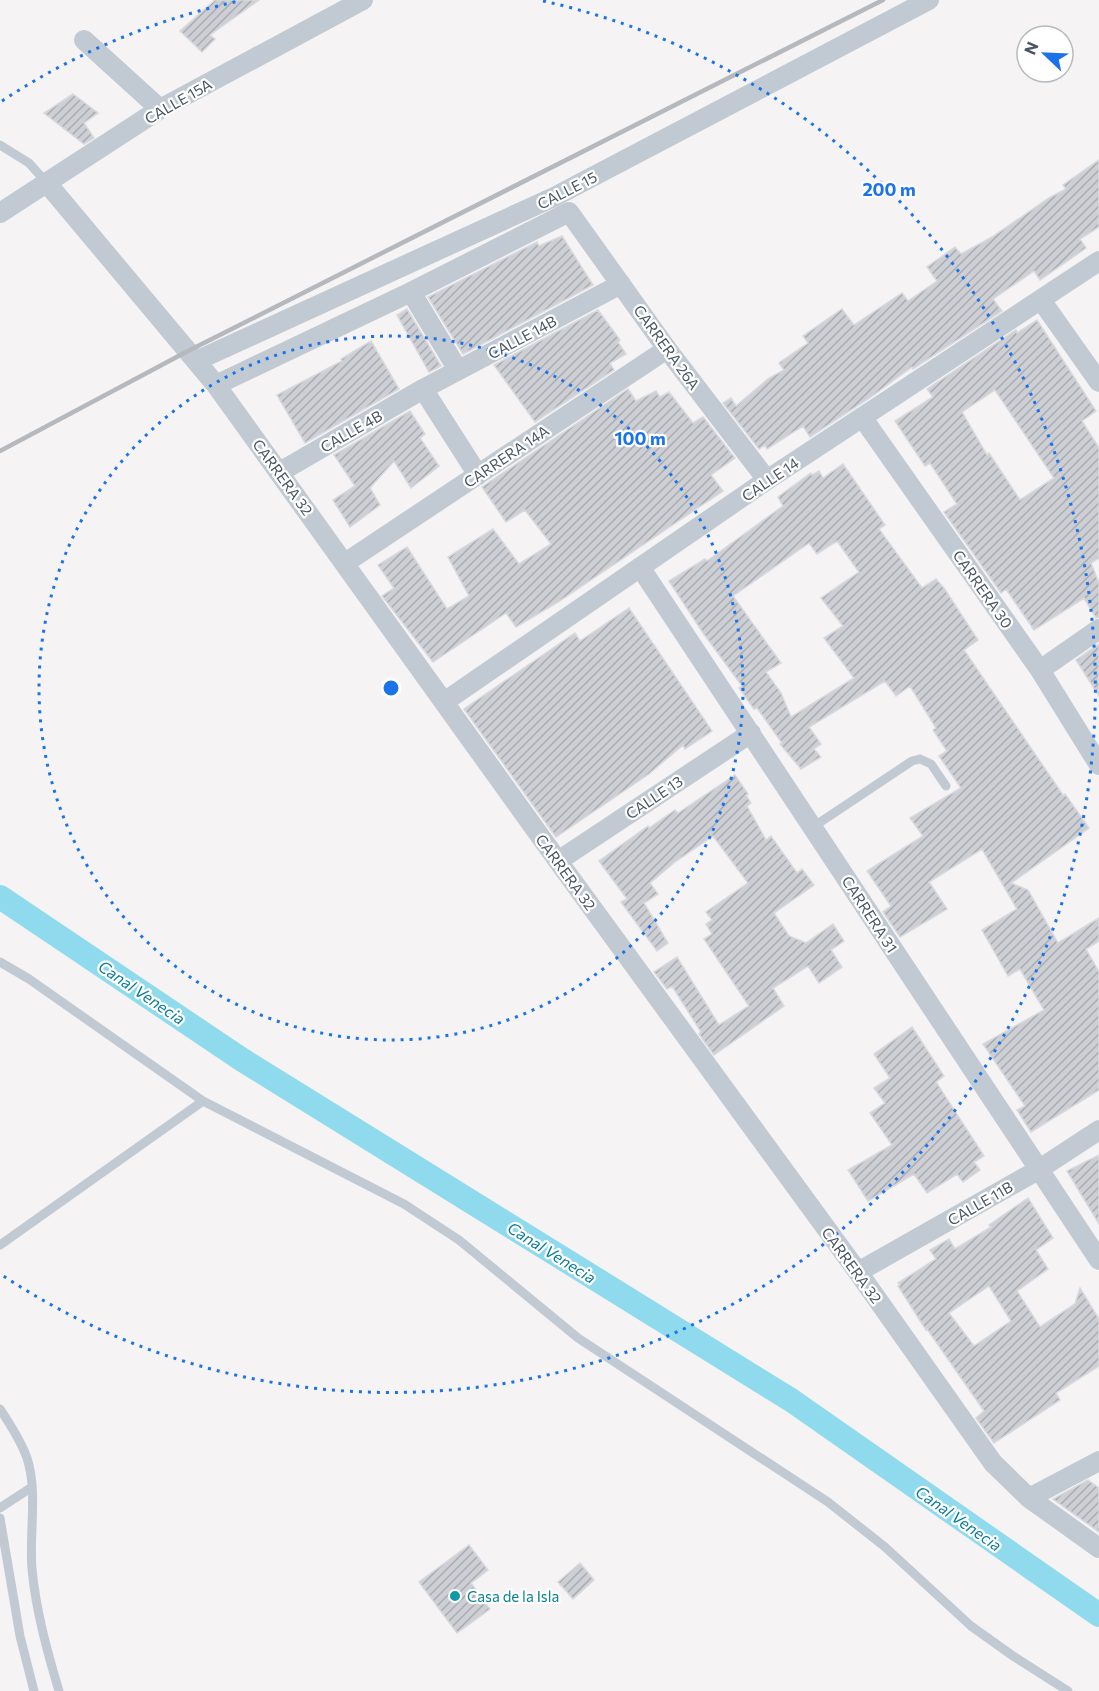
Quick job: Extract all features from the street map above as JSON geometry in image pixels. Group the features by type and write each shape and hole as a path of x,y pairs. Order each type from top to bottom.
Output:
{"street":[{"name":"CALLE 15A","path":"0,213 160,109 363,0"},
{"name":"CALLE 15","path":"196,361 555,197 928,0"},
{"path":"84,40 160,109"},
{"name":"CARRERA 32","path":"46,182 216,385 993,1462 1029,1498 1099,1548"},
{"name":"CALLE 15","path":"216,385 411,292 568,212"},
{"name":"CARRERA 26A","path":"568,212 667,349 767,480"},
{"name":"CALLE 14","path":"444,702 767,480 1099,261"},
{"name":"CALLE 14B","path":"423,389 621,284"},
{"path":"411,292 458,370"},
{"path":"1041,300 1099,382"},
{"name":"CARRERA 14A","path":"345,563 667,349"},
{"path":"423,389 478,475"},
{"name":"CALLE 4B","path":"280,472 423,389"},
{"name":"CARRERA 30","path":"862,417 1040,670 1099,765"},
{"name":"CARRERA 31","path":"640,567 1099,1260"},
{"path":"1040,670 1099,629"},
{"name":"CALLE 13","path":"558,861 751,733"},
{"name":"CALLE 11B","path":"858,1272 1038,1170 1099,1130"},
{"path":"1029,1498 1099,1461"}],"lane":[{"path":"0,145 29,163 46,182"},
{"path":"813,827 912,761 920,759 931,764 946,786"},
{"path":"0,962 30,979 203,1101 404,1204 459,1240 578,1338 828,1502 885,1547 971,1626 1068,1691"},
{"path":"0,1245 203,1101"},
{"path":"0,1409 27,1458 32,1487 32,1569 41,1629 59,1691"},
{"path":"0,1508 32,1487"},
{"path":"0,1518 20,1636 34,1691"}],"building":[{"path":"215,0 259,0 210,35 215,39 202,52 180,31"},
{"path":"73,94 98,113 84,123 94,138 84,144 44,113"},
{"path":"1099,160 1099,227 1080,239 1086,248 1040,280 1034,271 993,299 1002,311 913,369 912,367 810,437 803,426 767,449 765,445 759,449 723,403 731,398 736,406 769,378 784,370 779,363 808,343 803,336 842,309 854,325 902,293 908,301 937,281 927,267 955,247 961,254 992,237 1066,189 1063,185"},
{"path":"562,236 593,285 463,354 428,297 537,242 539,246"},
{"path":"407,309 441,366 429,372 397,315"},
{"path":"598,310 620,340 618,342 626,354 610,363 614,370 535,422 494,365"},
{"path":"1037,320 1096,411 1082,421 1099,448 1099,558 1091,563 1099,583 1099,617 1096,618 1084,598 1034,630 1006,589 1001,593 944,512 957,504 930,463 925,466 895,421 933,397 927,389 1016,330 1017,333","holes":["995,390 1054,478 1020,500 989,453 987,455 962,412"]},
{"path":"371,341 399,389 305,443 277,395 342,361 341,359"},
{"path":"628,389 636,401 656,391 660,397 669,392 693,423 703,417 735,458 711,475 723,491 558,602 516,627 506,613 433,662 382,596 394,588 378,565 407,547 447,609 469,596 448,557 493,529 519,564 551,544 525,510 506,522 482,487"},
{"path":"410,411 425,434 420,438 439,466 411,488 394,461 370,488 380,505 350,527 333,500 355,486 334,455"},
{"path":"843,464 885,525 879,529 922,588 936,579 944,588 978,640 964,650 1063,795 1065,794 1089,828 1011,883 1028,890 1058,943 1099,918 1099,941 1086,949 1099,972 1099,1090 1031,1132 1017,1110 1025,1106 983,1044 1044,1010 1020,969 1008,976 982,930 1017,909 982,849 929,882 947,909 900,937 883,912 891,906 867,871 923,836 910,818 961,788 939,756 947,751 933,730 936,728 910,686 896,696 885,681 809,727 821,744 814,749 821,757 801,769 780,744 782,743 757,708 754,709 739,688 742,686 669,581 705,559 707,561 783,506 778,497 811,473 812,475 819,471 823,478","holes":["837,541 859,572 821,598 843,626 824,638 854,678 791,717 781,693 766,672 781,663 733,596 809,543 817,554"]},
{"path":"629,608 712,731 685,749 683,745 649,774 556,837 464,709 575,633 580,641"},
{"path":"1099,644 1099,696 1076,660"},
{"path":"735,775 748,794 746,795 751,803 747,806 766,840 771,836 797,873 802,869 814,885 774,913 789,936 806,943 833,924 844,941 831,950 842,967 819,983 808,966 773,988 784,1006 714,1055 699,1034 701,1032 672,986 667,989 654,972 677,957 719,1025 749,1006 704,939 712,934 706,924 712,920 706,912 748,883 713,836 675,862 650,883 658,894 644,903 668,943 657,951 621,902 627,899 599,861 648,826 649,828 675,810 678,813"},
{"path":"912,1027 944,1076 936,1082 984,1156 974,1162 980,1170 963,1182 957,1174 927,1193 914,1174 868,1201 848,1170 892,1145 870,1113 885,1103 874,1088 890,1078 874,1054"},
{"path":"1099,1155 1099,1224 1067,1171"},
{"path":"1028,1198 1053,1238 1036,1250 1048,1269 1017,1291 1040,1327 1075,1304 1080,1288 1099,1319 1099,1366 1056,1393 1060,1400 994,1443 976,1418 984,1411 926,1330 898,1286 900,1285 898,1283 936,1259 930,1250 949,1239 955,1249 991,1227 989,1225","holes":["989,1286 1011,1321 974,1346 949,1313"]},
{"path":"1088,1480 1099,1488 1099,1532 1053,1499"},
{"name":"Casa de la Isla","path":"469,1545 488,1570 471,1583 490,1609 457,1633 419,1582"},
{"path":"580,1563 594,1580 573,1599 558,1582"}],"waterway":[{"name":"Canal Venecia","path":"0,897 241,1059 791,1400 1099,1615"}],"railway":[{"path":"0,451 188,351 883,0"}],"place":[{"name":"Casa de la Isla","path":"455,1596"}]}
